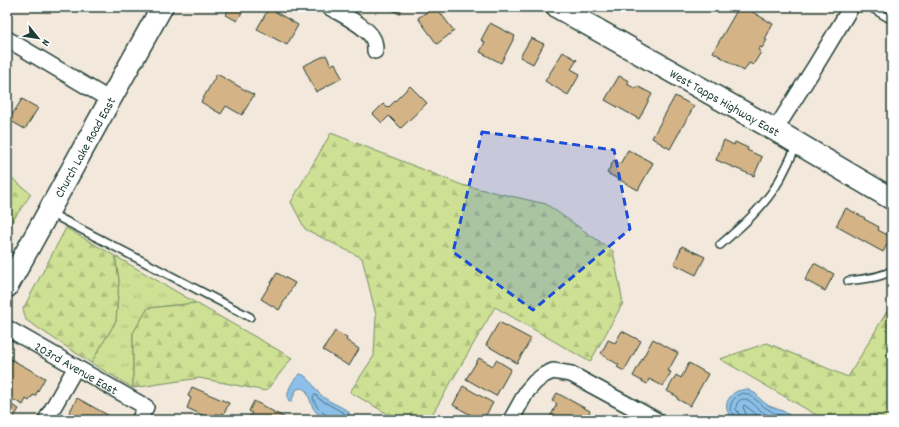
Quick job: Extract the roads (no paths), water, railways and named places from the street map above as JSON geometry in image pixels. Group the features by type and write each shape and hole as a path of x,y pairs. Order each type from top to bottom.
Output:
{"street":[{"name":"Church Lake Road East","path":"7,286 162,7"},
{"path":"329,7 367,31 374,39 376,51"},
{"name":"West Tapps Highway East","path":"557,7 775,130 892,199"},
{"path":"775,130 851,7"},
{"path":"7,39 110,100"},
{"name":"203rd Avenue East","path":"7,328 76,367 143,414"},
{"path":"46,420 76,367"},
{"path":"511,420 527,391 544,375 553,371 572,374 656,420"}],"lane":[{"path":"870,7 892,20"},
{"path":"720,245 754,214 768,196 778,182 798,144"},
{"path":"48,212 250,317"},
{"path":"848,281 874,277 889,273 892,270"}],"water":[{"path":"300,374 306,377 324,397 349,412 346,420 327,420 317,413 313,408 307,392 304,389 300,388 296,390 291,402 289,402 288,395 290,387"},
{"path":"747,389 756,394 769,406 783,411 797,420 734,420 727,410 726,406 728,399 736,392"}]}
